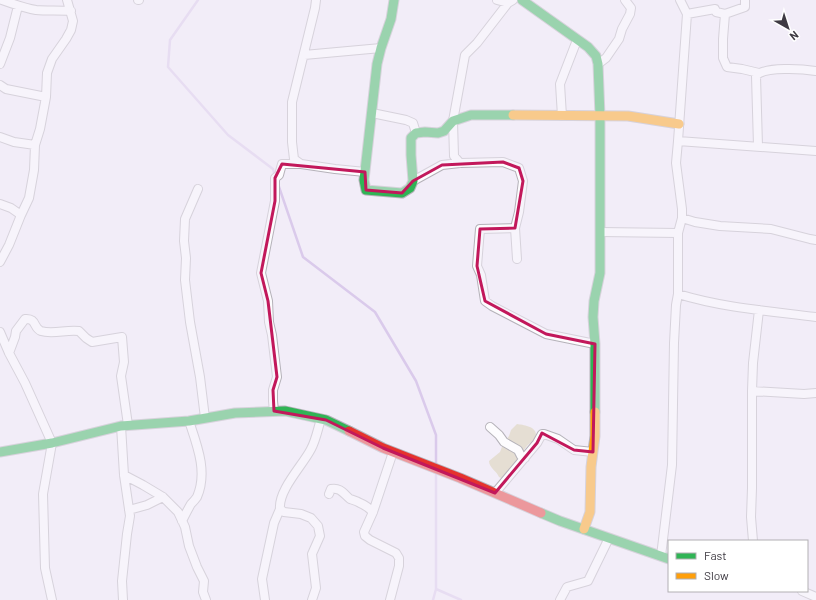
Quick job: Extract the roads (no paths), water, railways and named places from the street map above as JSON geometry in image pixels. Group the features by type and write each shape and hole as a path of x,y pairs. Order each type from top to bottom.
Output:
{"street":[{"path":"2,0 18,6 36,10 71,11"},
{"path":"0,262 29,198 34,170 35,145 40,129 46,97 47,73 52,59 71,30 73,21 68,0"},
{"path":"301,164 294,159 292,142 292,102 316,0"},
{"path":"394,0 377,64 364,180 366,190 402,193 410,188 413,181 411,138 416,133 438,133 444,131 453,120 471,115 628,116 679,124"},
{"path":"497,0 511,2"},
{"path":"522,0 588,47 596,56 598,64 600,116 600,273 592,317 595,344 595,436 591,466 590,512 584,529"},
{"path":"598,64 606,58 619,39 622,29 630,14 631,8 625,0"},
{"path":"0,452 52,443 124,426 189,421 235,413 274,410 285,411 326,420 383,448 460,478 560,521 665,558 672,465 674,343 678,294 678,233 682,218 676,162 687,14 680,0"},
{"path":"687,14 715,9 716,12 725,14 745,7 745,0"},
{"path":"460,163 454,156 453,120 465,55 511,2"},
{"path":"0,64 10,38 18,6"},
{"path":"725,14 723,58 727,67 759,73 767,70 802,69 816,71"},
{"path":"562,116 560,84 577,40"},
{"path":"304,55 381,48"},
{"path":"758,146 756,76 759,73"},
{"path":"0,85 6,89 46,97"},
{"path":"372,113 406,120 413,123 416,133"},
{"path":"0,137 14,142 35,145"},
{"path":"678,141 816,151"},
{"path":"413,181 442,165 503,162 519,168 523,181 520,212 515,228 517,258"},
{"path":"274,410 273,390 278,377 269,322 268,301 261,273 275,201 275,178 279,176 282,164 301,164 365,172"},
{"path":"198,189 185,219 185,280 205,418"},
{"path":"0,204 11,208 21,215"},
{"path":"682,218 695,222 720,226 771,229 816,240"},
{"path":"515,228 480,229 477,266 481,275 485,300 492,306 546,334 595,344"},
{"path":"600,232 678,233"},
{"path":"678,294 725,305 816,316"},
{"path":"754,540 751,517 752,391 753,363 759,310"},
{"path":"9,353 16,331 25,319 29,318 35,322 40,331 79,331 92,342 122,338 124,362 121,376 124,426 124,475 130,516 122,581 123,600"},
{"path":"0,332 52,443 43,494 45,568 52,600"},
{"path":"752,391 804,394 816,393"},
{"path":"265,600 262,579 274,522 280,509 282,494 312,448 321,419"},
{"path":"182,521 190,505 196,498 200,488 202,467 198,447 189,421"},
{"path":"490,427 504,442 518,450 521,456 525,458"},
{"path":"495,493 537,443 542,434 558,439 574,450 593,452"},
{"path":"390,600 399,566 399,558 396,553 370,540 365,536 364,532 373,512 393,452"},
{"path":"124,475 163,497 178,512 185,527 188,546 204,581 206,600"},
{"path":"329,494 333,488 339,489 351,499 366,506 373,512"},
{"path":"129,510 147,505 163,497"},
{"path":"280,509 284,512 301,514 311,518 318,526 320,536 312,554 316,588 312,600"},
{"path":"560,600 567,587 588,581 609,538"},
{"path":"804,592 816,597"}],"waterway":[{"path":"198,0 170,40 168,67 228,135 273,169 275,176"},
{"path":"278,184 303,257 375,312 416,381 436,435 436,465"},
{"path":"433,600 436,589 436,472"},
{"path":"436,589 461,600"}]}
